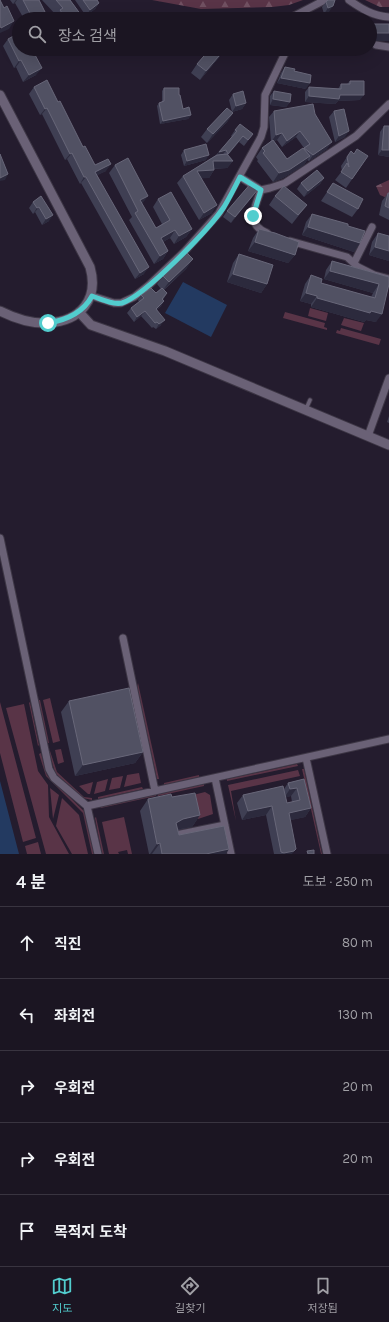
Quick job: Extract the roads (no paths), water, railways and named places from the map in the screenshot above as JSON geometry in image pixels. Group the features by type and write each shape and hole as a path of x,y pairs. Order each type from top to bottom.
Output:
{"street":[{"path":"303,12 325,0"},
{"path":"349,0 368,12"},
{"path":"377,16 389,17"},
{"path":"377,45 389,47"},
{"path":"92,296 114,303 121,303 134,297 184,252 219,213 261,137 264,127 265,95 284,56"},
{"path":"0,95 90,267 93,276 92,296 79,312 67,319 48,323 31,322 0,311"},
{"path":"240,177 261,190 285,183 356,136 389,104"},
{"path":"261,190 254,210 254,223 260,230 272,234"},
{"path":"354,262 372,227"},
{"path":"285,239 347,256 358,267 374,275 389,279"},
{"path":"79,312 91,325 139,340 308,404 368,436 389,445"},
{"path":"368,436 389,378"},
{"path":"0,538 49,769 54,778 87,806 98,854"},
{"path":"123,638 130,692 155,791"},
{"path":"87,806 389,739"},
{"path":"306,758 327,854"},
{"path":"215,778 231,854"},
{"path":"176,835 225,825"}],"water":[{"path":"183,282 227,305 211,337 165,313"},
{"path":"0,781 19,854 0,854"}]}
